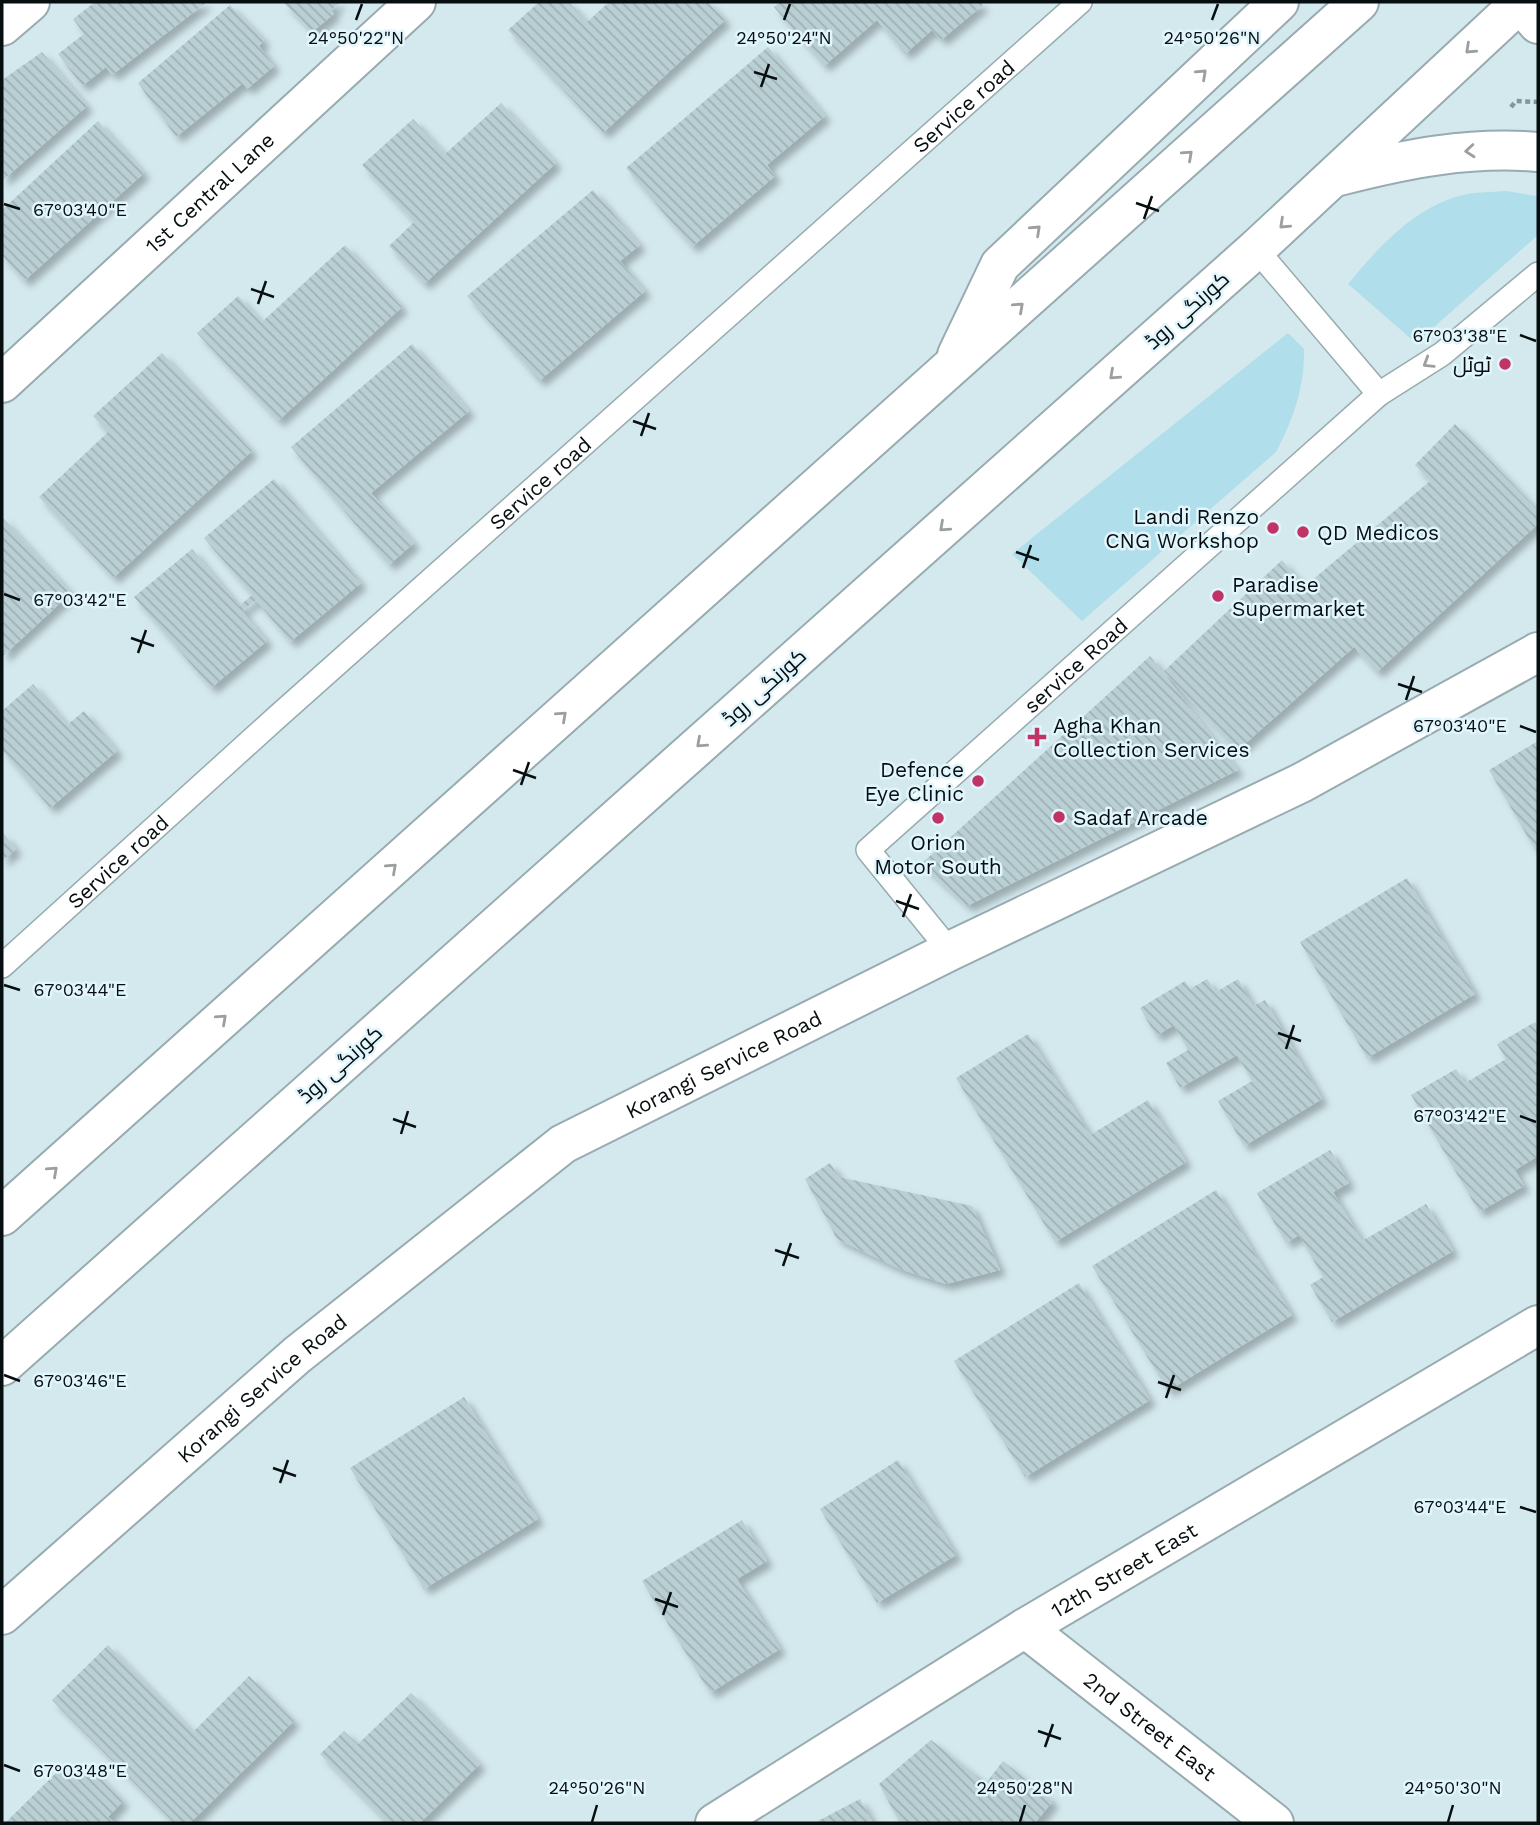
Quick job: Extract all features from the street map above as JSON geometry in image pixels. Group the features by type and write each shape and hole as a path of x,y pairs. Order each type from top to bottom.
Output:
{"main road":[{"path":"2,26 30,2"},
{"name":"1st Central Lane","path":"2,383 416,2"},
{"path":"950,369 1000,265 1279,2"},
{"path":"2,1216 1359,2"},
{"name":"کورنگی روڈ","path":"2,1366 1525,8"},
{"path":"1334,177 1399,160 1473,150 1538,152"},
{"name":"Korangi Service Road","path":"2,1615 297,1355 563,1144 950,951 1301,783 1538,652"},
{"name":"12th Street East","path":"715,1823 1025,1628 1538,1325"},
{"name":"2nd Street East","path":"1025,1628 1274,1823"}],"lane":[{"name":"Service road","path":"2,966 1080,2"},
{"path":"1256,249 1379,394 1442,354 1538,274"},
{"name":"service Road","path":"950,951 868,850 1379,394"}],"path":[{"path":"1516,101 1538,102"}],"shaded area":[{"path":"1506,191 1536,196 1538,235 1416,343 1348,284 1388,240 1419,215 1454,198 1473,193"},
{"path":"1288,333 1304,349 1304,363 1293,415 1276,452 1082,621 1012,554"}],"building":[{"path":"95,2 207,2 112,75 106,67 82,86 58,54 84,34 73,19"},
{"path":"283,2 341,2 331,10 334,14 312,32"},
{"path":"539,2 569,2 587,22 609,2 708,2 725,20 603,133 508,30"},
{"path":"780,2 980,2 983,5 941,40 932,30 905,54 877,20 824,66 774,7"},
{"path":"230,5 264,40 259,46 274,66 247,89 243,83 176,137 138,83"},
{"path":"768,47 825,116 767,165 775,176 692,247 626,168"},
{"path":"42,52 87,106 2,181 2,80"},
{"path":"501,103 556,163 424,284 389,246 414,222 362,165 413,119 445,154"},
{"path":"98,121 144,173 24,281 2,255 2,210"},
{"path":"593,190 640,245 620,261 645,291 539,381 467,296"},
{"path":"345,245 402,307 278,421 197,333 238,296 262,322"},
{"path":"412,344 469,411 371,493 414,543 389,565 291,447"},
{"path":"162,353 252,451 113,578 39,497 108,432 93,416"},
{"path":"1455,424 1538,510 1538,524 1377,672 1354,647 1237,751 1164,671 1282,560 1304,587 1430,481 1415,465"},
{"path":"274,479 361,583 290,642 256,600 242,611 267,641 211,688 134,597 192,549 239,606 252,595 204,538"},
{"path":"2,517 71,593 2,657"},
{"name":"Sadaf Arcade","path":"1150,656 1238,770 967,906 921,864"},
{"path":"33,684 67,725 84,711 117,751 50,808 2,750 2,711"},
{"path":"1538,741 1538,855 1489,770"},
{"path":"2,832 16,849 2,861"},
{"path":"1407,878 1475,994 1367,1058 1300,942"},
{"path":"1207,979 1216,992 1238,979 1253,1006 1265,1000 1322,1099 1244,1146 1218,1101 1252,1081 1237,1055 1180,1088 1166,1063 1188,1050 1174,1025 1156,1036 1140,1008 1185,981 1190,989"},
{"path":"1535,1022 1538,1027 1538,1156 1515,1170 1524,1186 1479,1212 1411,1095 1456,1069 1465,1083 1506,1059 1497,1044"},
{"path":"1028,1034 1090,1135 1148,1100 1186,1162 1055,1242 956,1078"},
{"path":"1330,1150 1349,1183 1333,1192 1362,1241 1426,1204 1453,1251 1332,1322 1310,1285 1323,1277 1299,1235 1286,1243 1257,1193"},
{"path":"830,1163 839,1177 972,1206 1000,1270 946,1284 900,1269 837,1239 805,1179"},
{"path":"1216,1190 1292,1315 1168,1391 1092,1266"},
{"path":"1079,1283 1150,1400 1025,1477 954,1361"},
{"path":"464,1397 538,1519 424,1589 350,1468"},
{"path":"898,1460 956,1555 877,1603 820,1509"},
{"path":"742,1520 767,1561 737,1579 780,1649 710,1693 642,1581"},
{"path":"108,1645 193,1732 249,1676 294,1721 190,1823 174,1823 52,1700"},
{"path":"411,1693 480,1764 420,1823 388,1823 320,1754 344,1731 358,1744"},
{"path":"931,1740 986,1783 1003,1761 1053,1801 1035,1823 900,1823 879,1784"},
{"path":"88,1765 123,1801 108,1817 115,1823 5,1823 61,1768 73,1780"},
{"path":"860,1799 873,1823 814,1823"}],"place":[{"name":"ٹوٹل","path":"1505,364"},
{"name":"Landi Renzo CNG Workshop","path":"1273,528"},
{"name":"QD Medicos","path":"1303,532"},
{"name":"Paradise Supermarket","path":"1218,596"},
{"name":"Agha Khan Collection Services","path":"1037,737"},
{"name":"Defence Eye Clinic","path":"978,781"},
{"name":"Sadaf Arcade","path":"1059,817"},
{"name":"Orion Motor South","path":"938,818"}]}
